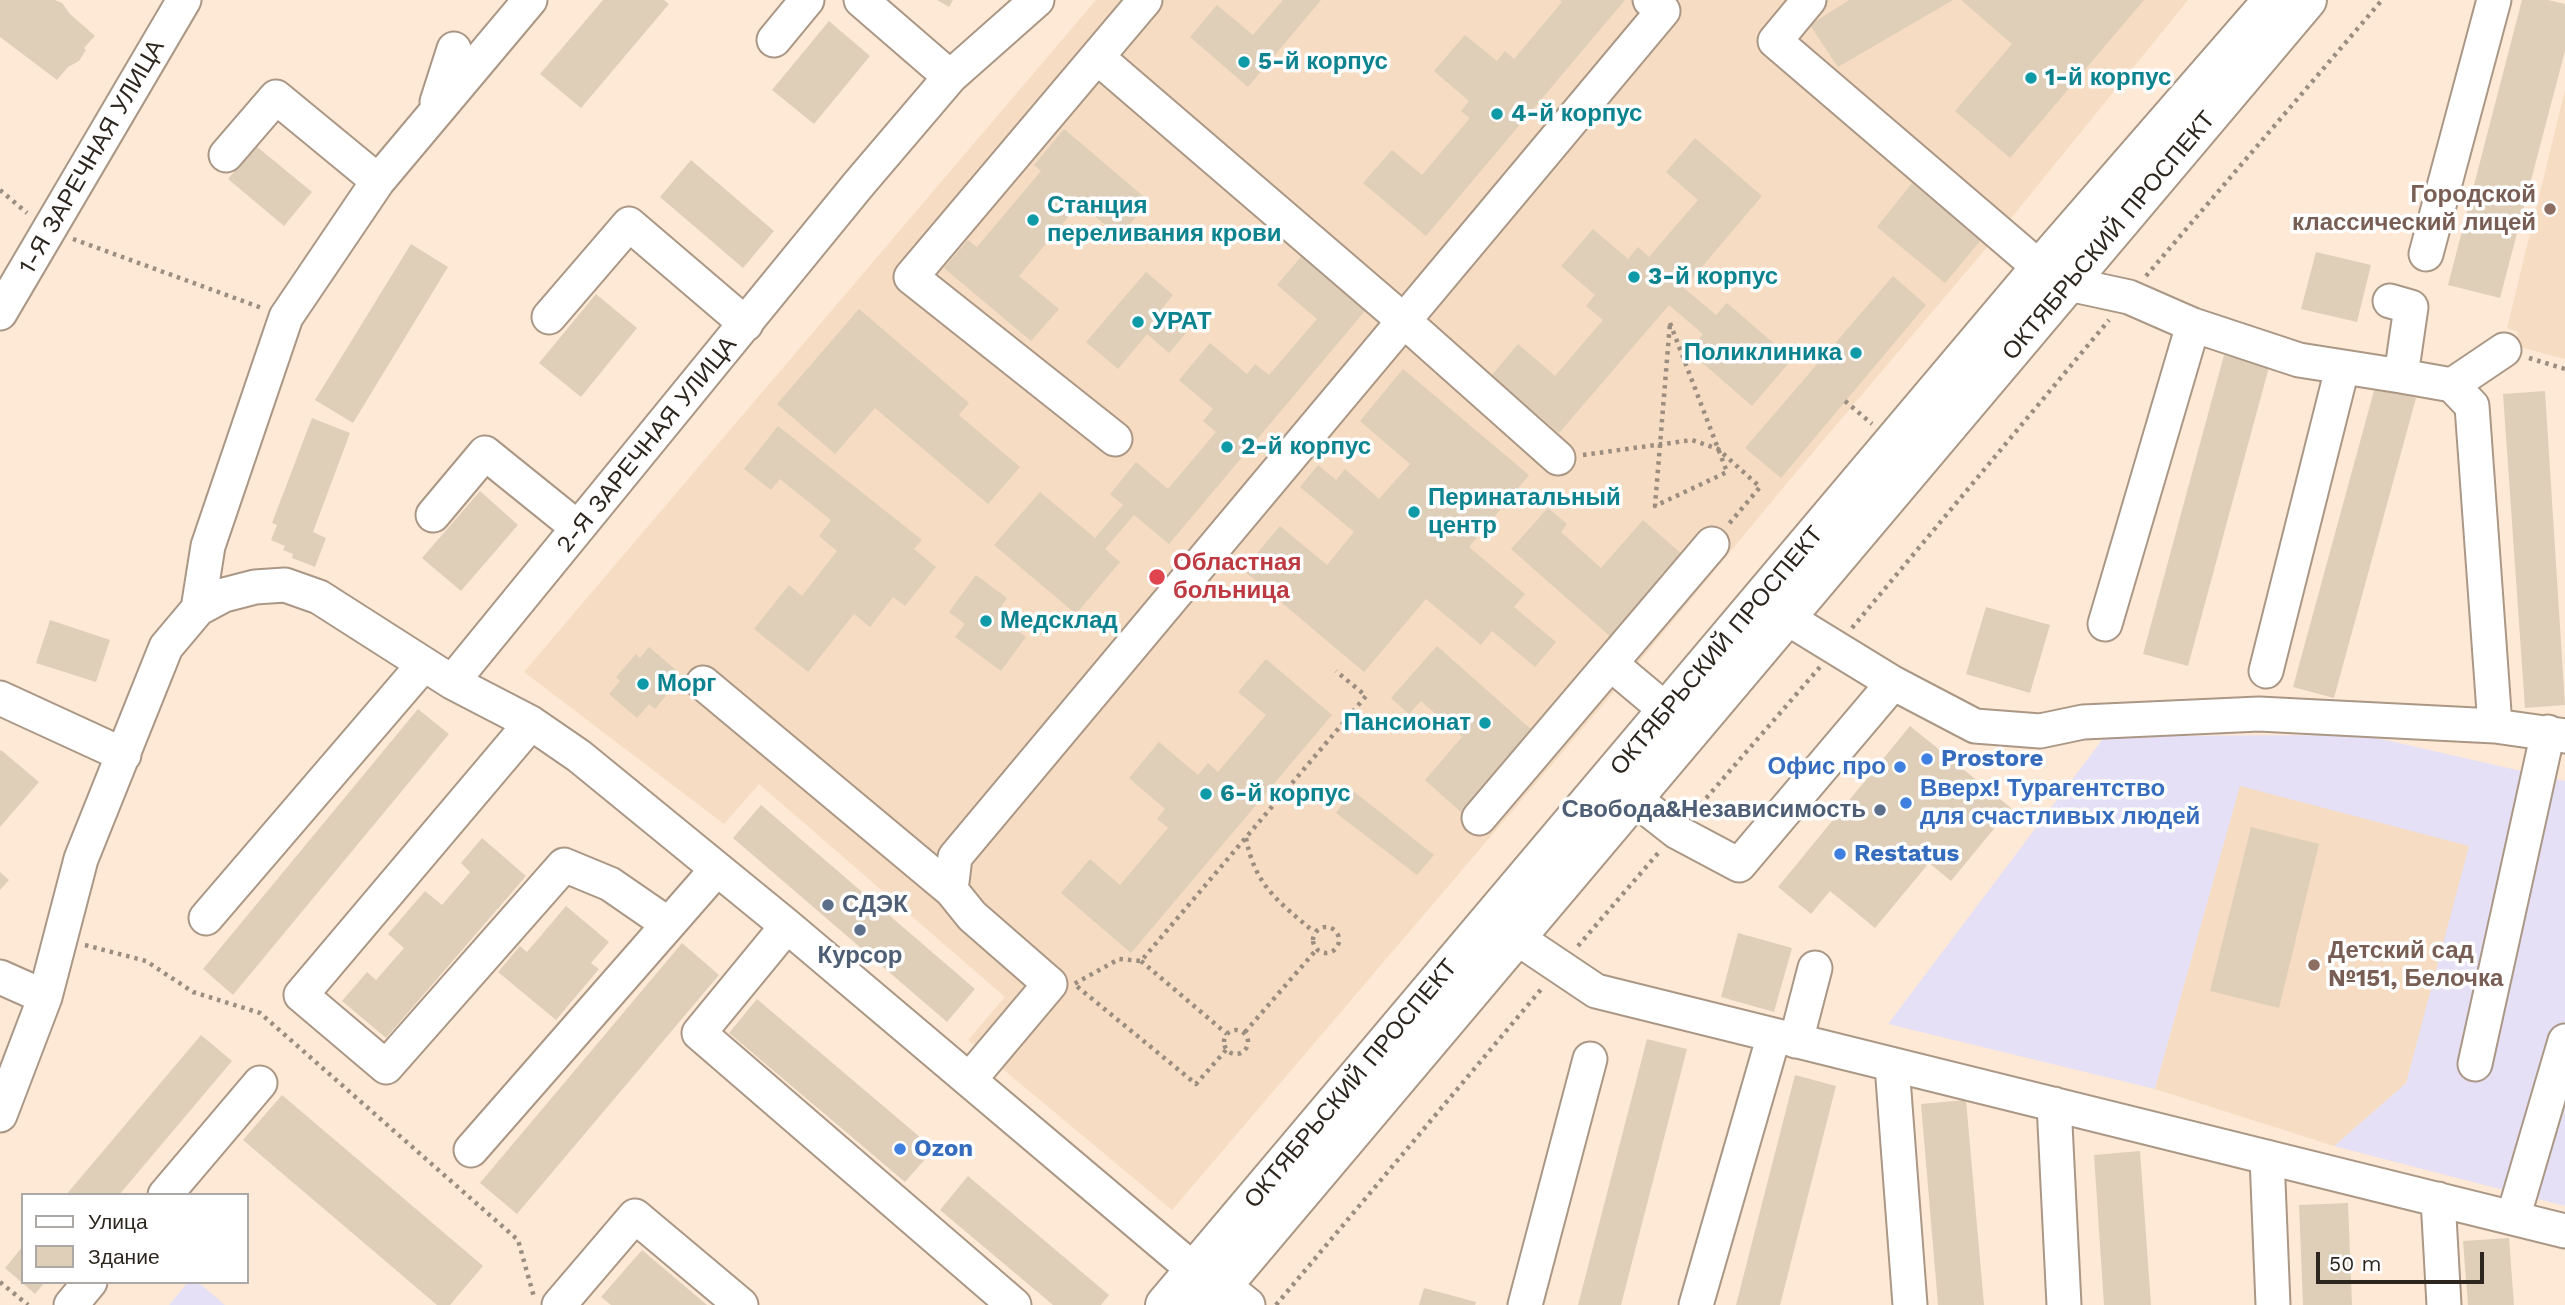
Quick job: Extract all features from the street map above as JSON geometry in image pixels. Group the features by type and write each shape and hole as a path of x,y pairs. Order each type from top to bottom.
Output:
{"main road":[{"name":"ОКТЯБРЬСКИЙ ПРОСПЕКТ","path":"1165,1305 1218,1291 1517,939 1787,618 2273,0"},
{"name":"ОКТЯБРЬСКИЙ ПРОСПЕКТ","path":"1218,1291 1667,710 2054,276 2307,0"}],"street":[{"name":"1-Я ЗАРЕЧНАЯ УЛИЦА","path":"0,313 184,0"},
{"path":"198,609 208,546 285,317 378,181 530,0"},
{"path":"774,40 807,0"},
{"path":"861,0 950,77"},
{"name":"2-Я ЗАРЕЧНАЯ УЛИЦА","path":"452,682 950,77 1037,0"},
{"path":"1115,439 911,277 1145,0"},
{"path":"951,890 955,857 1662,10 1650,0"},
{"path":"1809,0 1776,40 2054,276 2129,297 2193,325 2299,360 2452,385 2472,406 2495,726"},
{"path":"2426,254 2494,0"},
{"path":"432,117 454,49"},
{"path":"1097,57 1403,320 1558,458"},
{"path":"226,155 276,97 378,181"},
{"path":"549,317 629,224 746,324"},
{"path":"2390,302 2411,307 2401,376"},
{"path":"2105,624 2193,325"},
{"path":"2452,385 2504,350"},
{"path":"2266,671 2342,369"},
{"path":"433,514 485,453 578,528"},
{"path":"1479,818 1712,544"},
{"path":"0,1115 45,997 81,859 166,647 198,609 224,595 255,587 285,585 319,597 452,682 531,723 579,756 970,1079 1218,1291"},
{"path":"1787,618 1894,683 1975,726 2040,731 2083,722 2259,715 2495,726 2556,734 2475,1064"},
{"path":"206,918 424,664"},
{"path":"1611,664 1667,710"},
{"path":"703,683 951,890 972,916 1050,984 970,1079"},
{"path":"1635,799 1677,832 1739,865 1894,683"},
{"path":"0,698 124,755"},
{"path":"531,723 301,995 386,1067 564,865 610,884 668,924"},
{"path":"471,1150 717,869"},
{"path":"787,926 699,1033 1014,1305"},
{"path":"1517,939 1596,991 2565,1231"},
{"path":"1696,1305 1785,1038 1815,968"},
{"path":"0,977 45,997"},
{"path":"2513,1218 2565,1041"},
{"path":"1524,1305 1590,1059"},
{"path":"1892,1065 1910,1305"},
{"path":"167,1193 260,1083"},
{"path":"2054,1104 2064,1305"},
{"path":"2267,1157 2273,1305"},
{"path":"2438,1199 2444,1305"},
{"path":"559,1305 635,1216 741,1305"},
{"path":"71,1305 88,1284"}],"path":[{"path":"0,190 31,216"},
{"path":"67,237 285,317"},
{"path":"1670,323 1718,449 1727,472 1655,506 1670,323"},
{"path":"2504,350 2565,369"},
{"path":"1845,401 1872,424"},
{"path":"1558,458 1692,440 1718,449 1760,487 1712,544"},
{"path":"1141,961 1366,696 1336,671"},
{"path":"1246,838 1251,863 1269,894 1314,932"},
{"path":"1331,929 1340,938 1329,953 1317,949 1312,938 1314,932 1331,929"},
{"path":"60,938 146,961 193,992 260,1013 518,1240 536,1305"},
{"path":"1245,1032 1317,949"},
{"path":"1226,1050 1196,1084 1074,984 1119,959 1141,961 1227,1034"},
{"path":"1227,1034 1238,1030 1245,1032"},
{"path":"1227,1034 1224,1045 1226,1050 1236,1055 1245,1051 1249,1042 1245,1032"},
{"path":"0,1282 27,1305"}],"shaded area":[{"name":"Областная больница","path":"1096,0 2188,0 1999,233 1630,673 1172,1210 968,1040 1005,997 759,784 724,824 524,672"},
{"name":"Городской классический лицей","path":"2565,90 2565,359 2516,346 2518,332 2507,328"},
{"path":"2364,735 2565,781 2565,1206 2334,1146 2406,1083 2468,846 2240,787 2155,1089 1888,1024 2105,736"},
{"name":"Детский сад №151, Белочка","path":"2240,786 2469,846 2406,1083 2334,1146 2155,1089"},
{"path":"186,1284 200,1284 225,1305 169,1305"}],"building":[{"path":"0,0 55,0 62,3 70,14 95,36 84,48 86,50 79,61 68,67 57,80 0,37"},
{"path":"603,0 664,0 669,4 581,108 540,74"},
{"path":"937,0 953,0 949,7"},
{"name":"5-й корпус","path":"1283,0 1321,0 1248,87 1190,37 1217,5 1253,35"},
{"name":"4-й корпус","path":"1560,0 1625,0 1426,236 1363,183 1392,150 1422,175 1470,118 1461,111 1469,101 1434,71 1465,35 1497,61 1505,51 1514,59 1562,2"},
{"path":"1849,0 1953,0 1838,67 1810,25"},
{"name":"1-й корпус","path":"1961,0 2144,0 2010,158 1955,111 2012,44"},
{"path":"2522,0 2548,0 2565,4 2565,51 2500,298 2448,285"},
{"path":"829,21 870,56 814,124 772,90"},
{"name":"Станция переливания крови","path":"1064,129 1149,201 1119,237 1080,203 1019,276 1059,309 1031,341 944,268 968,240 977,247 1041,171 1034,165"},
{"name":"3-й корпус","path":"1695,138 1762,196 1684,288 1716,315 1727,303 1792,359 1752,406 1689,351 1703,334 1669,305 1559,433 1492,375 1518,344 1555,376 1603,320 1586,306 1595,295 1561,266 1593,229 1628,259 1638,247 1649,257 1698,200 1666,172"},
{"path":"256,146 312,192 284,226 228,179"},
{"path":"691,160 774,231 743,268 660,197"},
{"path":"1912,183 1981,240 1945,283 1877,227"},
{"path":"411,244 448,267 353,423 315,400"},
{"name":"2-й корпус","path":"1306,251 1370,305 1169,544 1134,515 1105,549 1120,562 1076,614 994,545 1040,492 1095,538 1123,505 1110,494 1136,462 1168,489 1216,432 1203,421 1213,409 1179,380 1210,343 1247,374 1255,364 1269,375 1317,319 1277,285"},
{"path":"2316,252 2371,265 2357,322 2301,309"},
{"name":"УРАТ","path":"1146,272 1173,295 1160,311 1186,333 1169,353 1147,334 1118,369 1086,342"},
{"name":"Поликлиника","path":"1893,276 1926,305 1781,478 1745,448"},
{"path":"596,294 637,328 581,397 539,363"},
{"path":"859,309 969,403 959,415 1020,467 988,504 875,408 835,454 777,404"},
{"path":"2224,355 2269,367 2188,666 2143,654"},
{"name":"Перинатальный центр","path":"1403,369 1529,475 1469,547 1525,594 1514,607 1556,642 1535,667 1492,631 1481,645 1426,599 1364,672 1243,570 1280,526 1327,565 1354,532 1300,487 1318,465 1336,480 1345,469 1379,499 1410,464 1360,421"},
{"path":"2375,387 2416,398 2334,698 2293,687"},
{"path":"2545,391 2565,705 2525,708 2503,394"},
{"path":"312,418 350,433 313,532 326,538 315,567 292,558 293,554 283,550 285,546 271,540 277,525 272,523"},
{"path":"778,426 922,540 914,549 936,567 905,606 893,597 870,627 854,614 808,672 754,629 789,585 802,596 837,551 819,536 831,520 780,479 771,490 744,469"},
{"path":"480,491 518,525 461,591 422,558"},
{"path":"1548,508 1567,524 1561,532 1601,568 1643,520 1684,556 1612,638 1511,549"},
{"name":"Медсклад","path":"976,575 1007,598 1001,607 1014,617 1009,624 1026,637 1001,671 955,637 965,624 949,612"},
{"path":"1986,607 2050,625 2030,693 1966,674"},
{"path":"50,620 110,640 96,682 36,663"},
{"name":"Пансионат","path":"1437,646 1534,732 1462,813 1425,780 1462,737 1421,701 1409,714 1391,698"},
{"name":"Морг","path":"649,647 676,670 666,682 673,687 655,709 649,704 637,718 609,694 620,681 616,677 636,654 640,658"},
{"name":"6-й корпус","path":"1266,659 1332,715 1131,953 1061,893 1090,859 1120,885 1168,828 1157,819 1165,809 1129,778 1159,742 1198,775 1208,763 1218,772 1266,715 1238,692"},
{"path":"418,709 449,734 233,995 203,969"},
{"path":"1910,726 2011,808 1951,881 1929,863 1875,928 1830,891 1811,914 1778,887"},
{"path":"0,751 39,782 0,827"},
{"path":"1352,790 1434,855 1417,875 1336,813"},
{"path":"761,805 975,989 947,1022 733,838"},
{"path":"2251,827 2319,844 2279,1008 2210,991"},
{"path":"482,838 526,876 386,1038 342,1001 367,972 376,980 404,948 388,934 425,891 442,905 470,872 461,863"},
{"path":"0,872 9,880 0,890"},
{"path":"566,906 609,942 591,963 599,969 556,1020 498,972 520,946 527,952"},
{"path":"1738,933 1792,948 1774,1012 1721,997"},
{"path":"682,943 719,975 517,1214 480,1183"},
{"path":"757,999 934,1149 905,1182 729,1033"},
{"path":"201,1035 232,1061 121,1193 68,1193"},
{"path":"1647,1039 1687,1049 1621,1305 1578,1305"},
{"path":"1795,1075 1836,1086 1780,1305 1736,1305"},
{"path":"282,1095 483,1266 450,1305 437,1305 243,1140"},
{"path":"1966,1100 1984,1305 1938,1305 1921,1104"},
{"path":"2140,1151 2151,1305 2104,1305 2094,1155"},
{"path":"968,1176 1109,1295 1101,1305 1053,1305 940,1210"},
{"path":"2348,1203 2352,1305 2303,1305 2299,1205"},
{"path":"2509,1238 2514,1305 2468,1305 2463,1241"},
{"path":"21,1248 21,1282 5,1268"},
{"path":"642,1250 707,1305 611,1305 601,1297"},
{"path":"23,1284 43,1284 35,1294"},
{"path":"1424,1288 1476,1302 1475,1305 1419,1305"}],"place":[{"name":"5-й корпус","path":"1244,62"},
{"name":"1-й корпус","path":"2031,78"},
{"name":"4-й корпус","path":"1497,114"},
{"name":"Городской классический лицей","path":"2550,209"},
{"name":"Станция переливания крови","path":"1033,220"},
{"name":"3-й корпус","path":"1634,277"},
{"name":"УРАТ","path":"1138,322"},
{"name":"Поликлиника","path":"1856,353"},
{"name":"2-й корпус","path":"1227,447"},
{"name":"Перинатальный центр","path":"1414,512"},
{"name":"Областная больница","path":"1157,577"},
{"name":"Медсклад","path":"986,621"},
{"name":"Морг","path":"643,684"},
{"name":"Пансионат","path":"1485,723"},
{"name":"Prostore","path":"1927,759"},
{"name":"Офис про","path":"1900,767"},
{"name":"6-й корпус","path":"1206,794"},
{"name":"Вверх! Турагентство для счастливых людей","path":"1906,803"},
{"name":"Свобода&Независимость","path":"1880,810"},
{"name":"Restatus","path":"1840,854"},
{"name":"СДЭК","path":"828,905"},
{"name":"Курсор","path":"860,930"},
{"name":"Детский сад №151, Белочка","path":"2314,965"},
{"name":"Ozon","path":"900,1149"}]}
